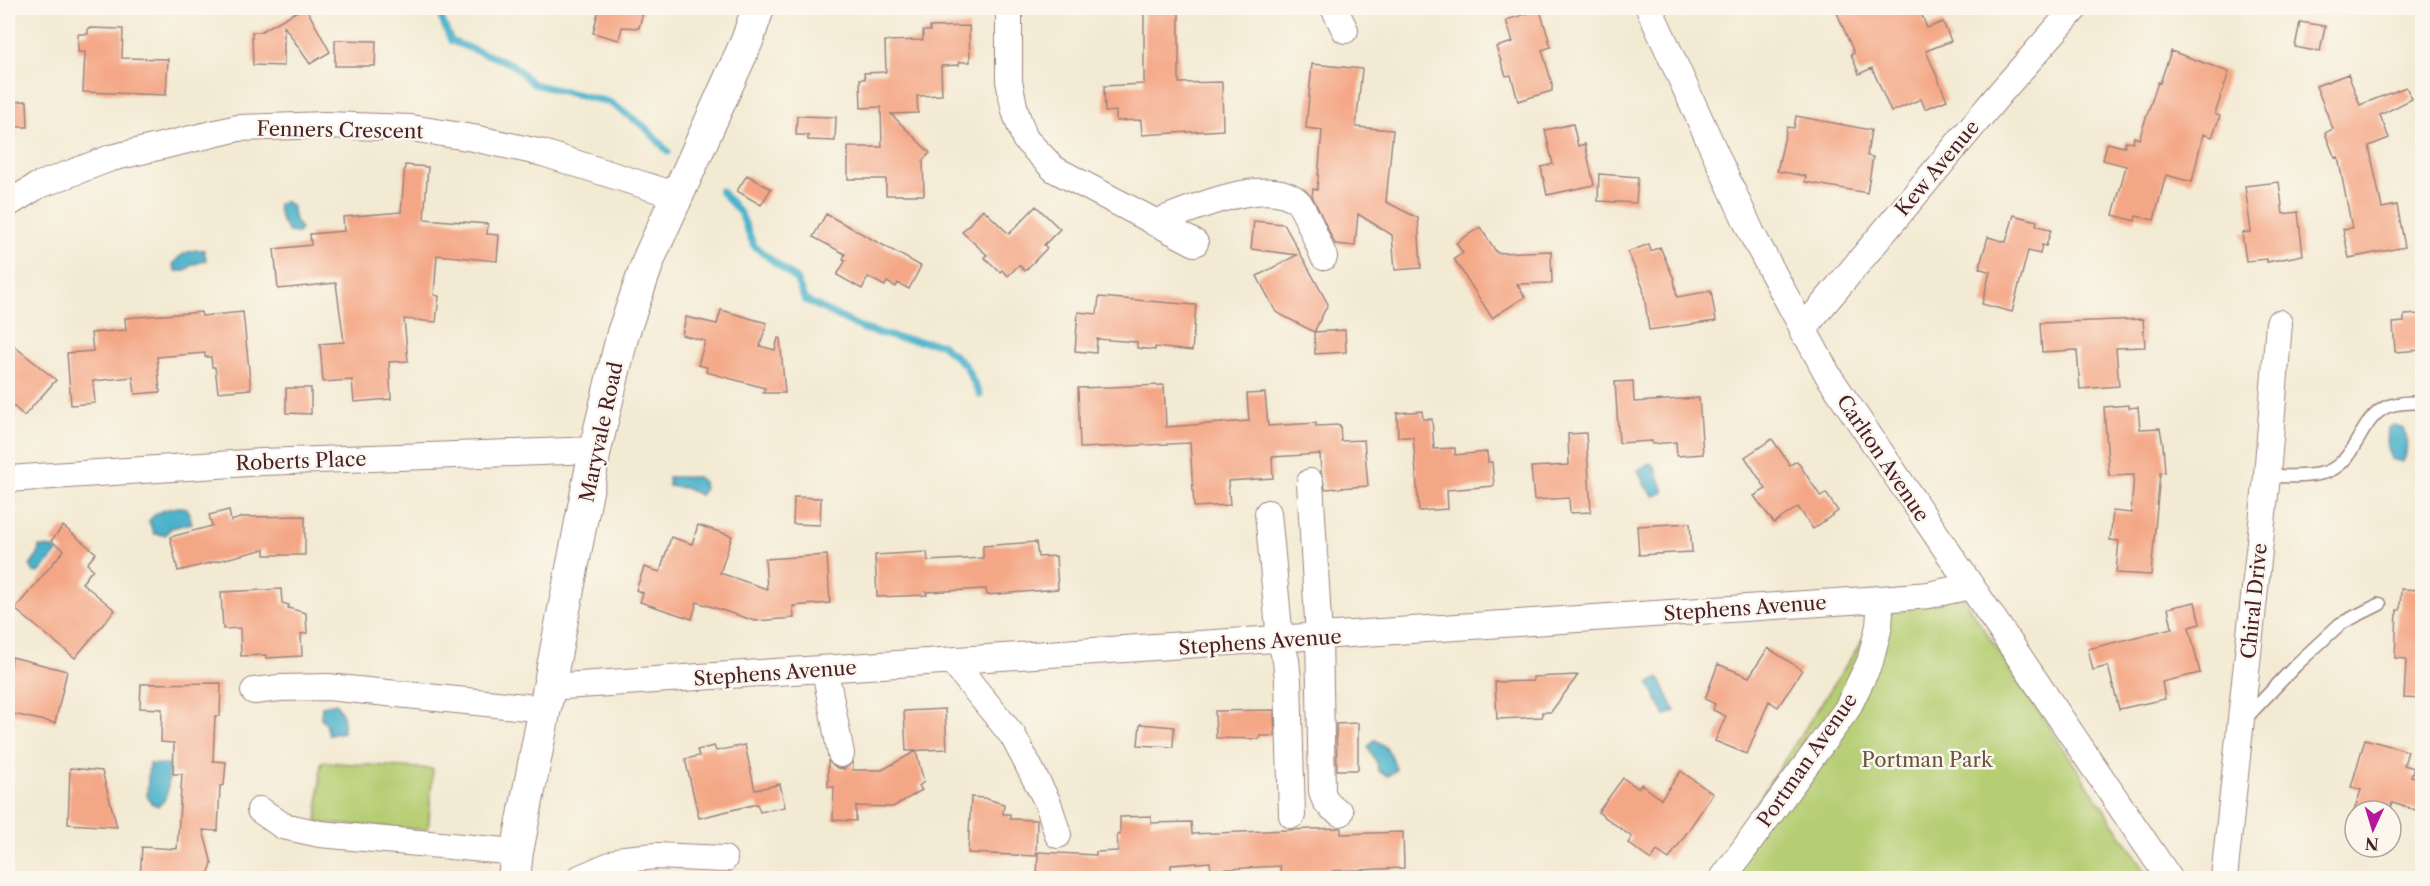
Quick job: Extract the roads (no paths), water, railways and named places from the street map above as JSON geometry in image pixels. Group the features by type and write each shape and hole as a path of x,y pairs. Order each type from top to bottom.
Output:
{"street":[{"name":"Maryvale Road","path":"515,865 596,450 623,333 650,256 747,41 758,8"},
{"path":"1009,8 1009,81 1015,111 1025,139 1054,169 1195,243"},
{"name":"Carlton Avenue","path":"1649,8 1752,234 1803,333 1828,375 2169,879"},
{"name":"Kew Avenue","path":"1803,333 1834,291 1993,101 2075,8"},
{"name":"Fenners Crescent","path":"8,204 37,186 111,158 238,128 325,125 411,128 473,138 543,153 678,196"},
{"path":"1155,223 1233,196 1262,192 1285,194 1298,203 1324,257"},
{"name":"Chiral Drive","path":"2224,879 2267,476 2279,323"},
{"name":"Roberts Place","path":"8,479 262,462 596,450"},
{"path":"1310,482 1319,638 1322,791 1323,798 1329,806 1340,813"},
{"path":"1268,513 1280,640 1286,660 1288,681 1292,815"},
{"name":"Stephens Avenue","path":"254,691 328,687 547,698 825,670 1881,599 1929,595 1970,586"},
{"name":"Portman Avenue","path":"1723,879 1847,709 1870,662 1879,626 1881,599"},
{"path":"952,662 1012,736 1047,803 1058,835"},
{"path":"825,670 841,754"},
{"path":"260,810 271,820 283,826 320,834 515,865"},
{"path":"580,879 624,859 656,856 724,859"}],"lane":[{"path":"2267,476 2296,476 2330,471 2348,456 2374,416 2384,408 2394,404 2422,402"},
{"path":"2241,723 2296,665 2340,624 2380,604"}],"water":[{"path":"284,201 292,206 295,221 301,229 298,233 289,232 284,226 278,204"},
{"path":"198,250 204,250 206,260 192,265 185,271 176,271 173,265 177,259"},
{"path":"2394,425 2404,428 2405,431 2406,445 2403,462 2391,459 2387,448 2388,428"},
{"path":"1650,463 1656,468 1664,492 1654,496 1645,486 1638,470"},
{"path":"668,477 697,477 703,482 704,490 700,495 685,488 669,486"},
{"path":"180,507 187,508 192,523 171,528 165,535 154,534 149,521 163,511"},
{"path":"39,547 54,548 57,552 39,573 34,572 30,566 38,555"},
{"path":"1659,678 1675,711 1665,716 1649,683"},
{"path":"336,703 343,716 343,732 329,735 326,723 321,718 322,706"},
{"path":"1375,740 1387,749 1393,760 1396,770 1388,776 1378,771 1377,763 1368,747"},
{"path":"149,764 169,765 167,793 158,806 151,803 147,795"}],"waterway":[{"path":"437,8 451,41 512,64 533,84 609,102 644,126 668,152"},
{"path":"721,191 741,214 754,246 796,279 805,300 864,329 897,338 941,344 965,365 980,395"}],"park label":[{"name":"Portman Park","path":"1927,760"}]}
